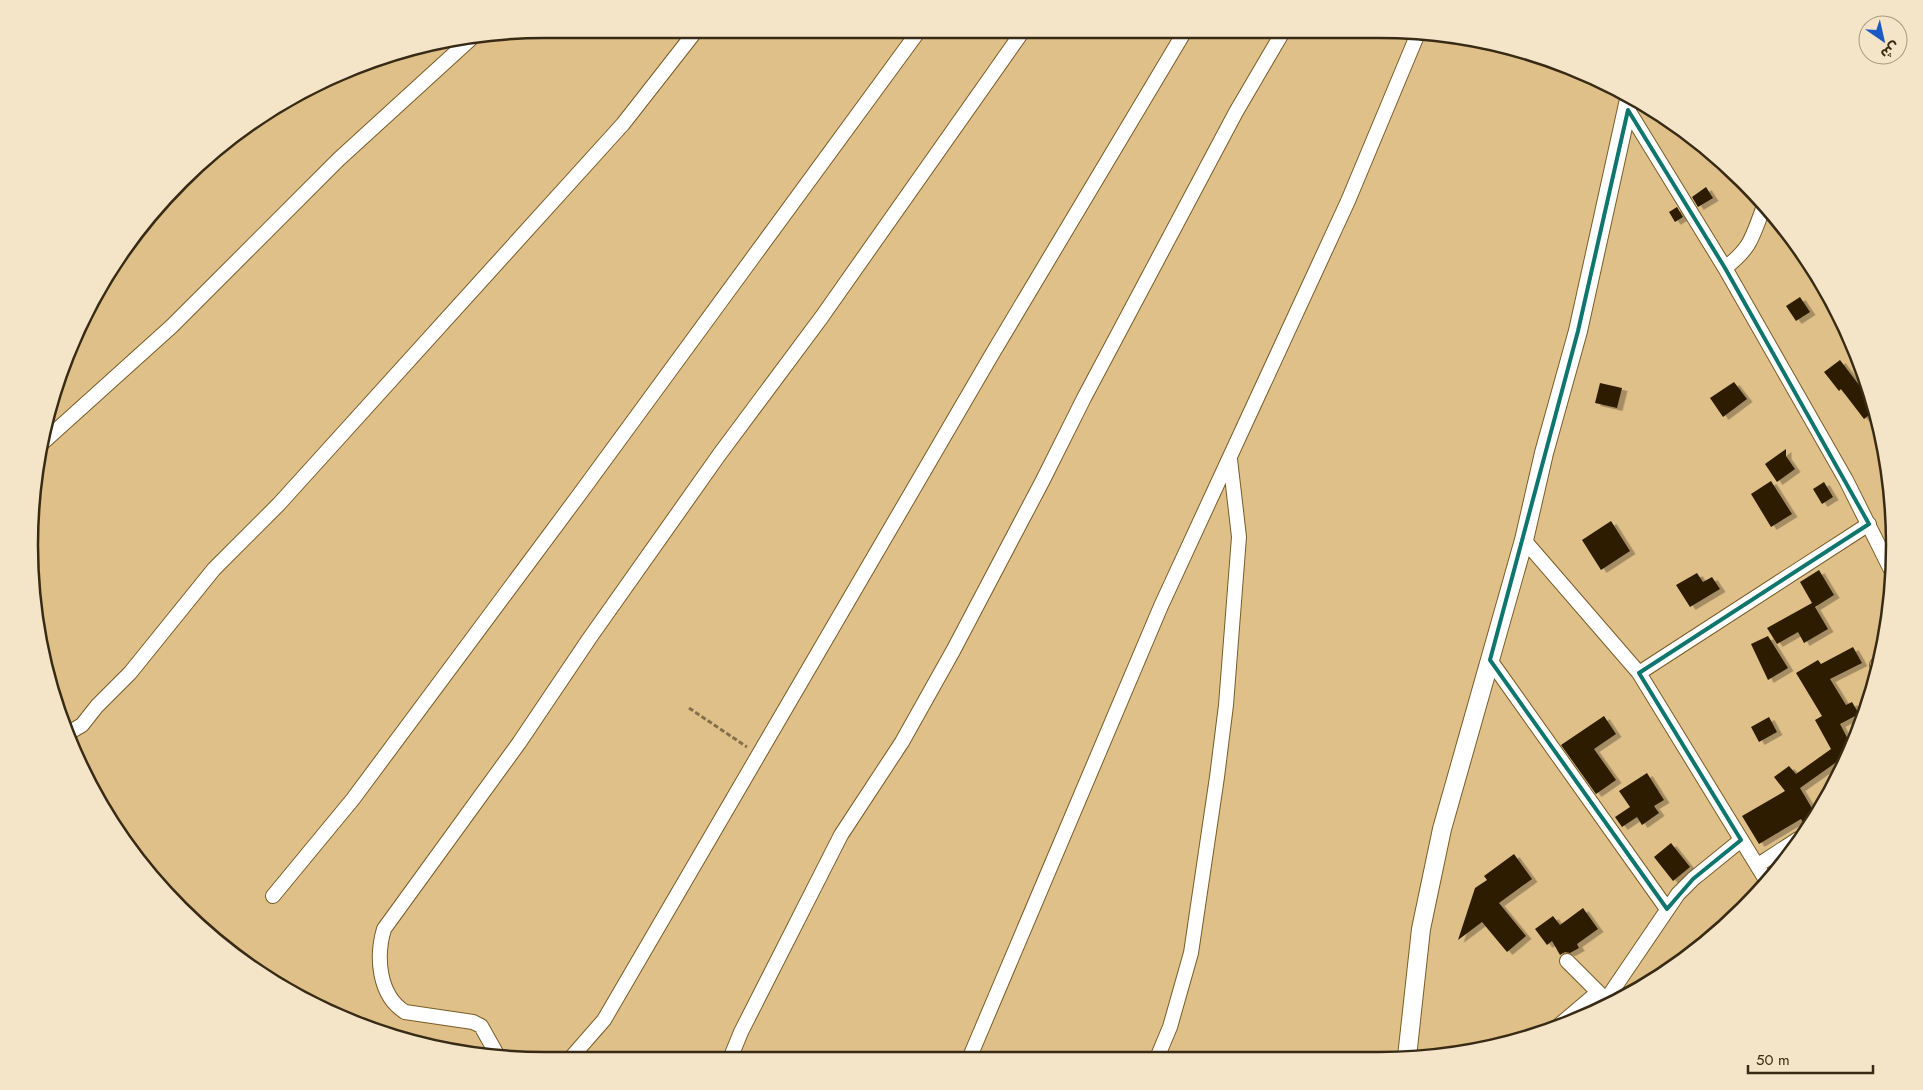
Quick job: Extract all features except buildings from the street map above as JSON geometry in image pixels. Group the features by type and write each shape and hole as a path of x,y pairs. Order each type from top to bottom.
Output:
{"street":[{"path":"73,730 82,725 97,706 130,673 214,568 279,504 623,124 690,38"},
{"path":"273,896 353,799 580,495 914,38"},
{"path":"494,1049 481,1026 473,1022 405,1012 399,1008 387,990 379,967 380,943 384,929 519,743 589,639 707,471 821,318 1018,38"},
{"path":"576,1052 604,1020 757,754 1180,38"},
{"path":"733,1052 741,1032 841,836 902,742 953,651 1093,380 1236,112 1279,38"},
{"path":"973,1052 1161,606 1348,200 1415,39"},
{"path":"49,437 172,326 339,160 465,44"},
{"path":"1407,1051 1421,929 1442,829 1524,540 1544,453 1578,331 1629,103"},
{"path":"1629,104 1869,524 1885,558"},
{"path":"1724,268 1742,254 1749,245 1762,212"},
{"path":"1160,1052 1170,1027 1191,953 1226,705 1240,537 1230,458"},
{"path":"1639,673 1869,524"},
{"path":"1524,540 1639,673 1764,876"},
{"path":"1490,660 1667,910"},
{"path":"1567,962 1604,998 1667,910 1693,879 1742,840"},
{"path":"1758,865 1786,847"}],"path":[{"path":"689,708 757,754"}],"highlighted area":[{"path":"1628,110 1725,268 1869,524 1639,673 1741,840 1693,879 1667,909 1490,660 1578,331"}]}
